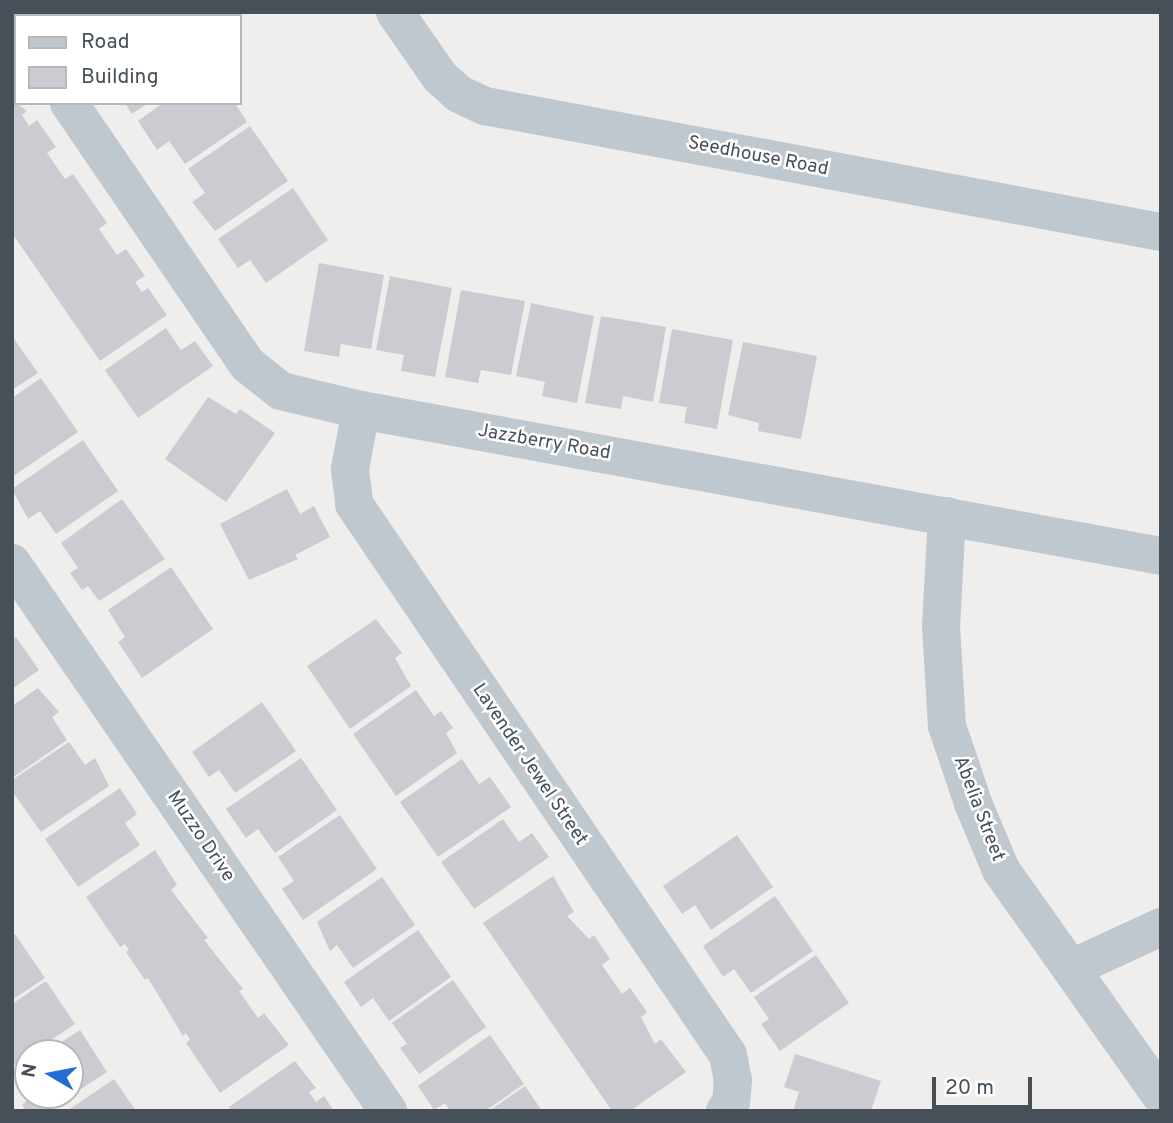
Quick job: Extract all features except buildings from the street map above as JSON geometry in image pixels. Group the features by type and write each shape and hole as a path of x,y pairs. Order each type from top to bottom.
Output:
{"street":[{"name":"Seedhouse Road","path":"395,12 440,77 459,94 485,106 1161,232"},
{"name":"Jazzberry Road","path":"70,105 248,365 281,391 361,410 1161,556"},
{"name":"Lavender Jewel Street","path":"361,410 349,484 358,513 728,1055 733,1080 731,1102 725,1111"},
{"name":"Abelia Street","path":"947,516 941,626 947,726 1001,870 1161,1096"},
{"name":"Muzzo Drive","path":"12,563 388,1111"},
{"path":"1072,968 1161,927"}]}
